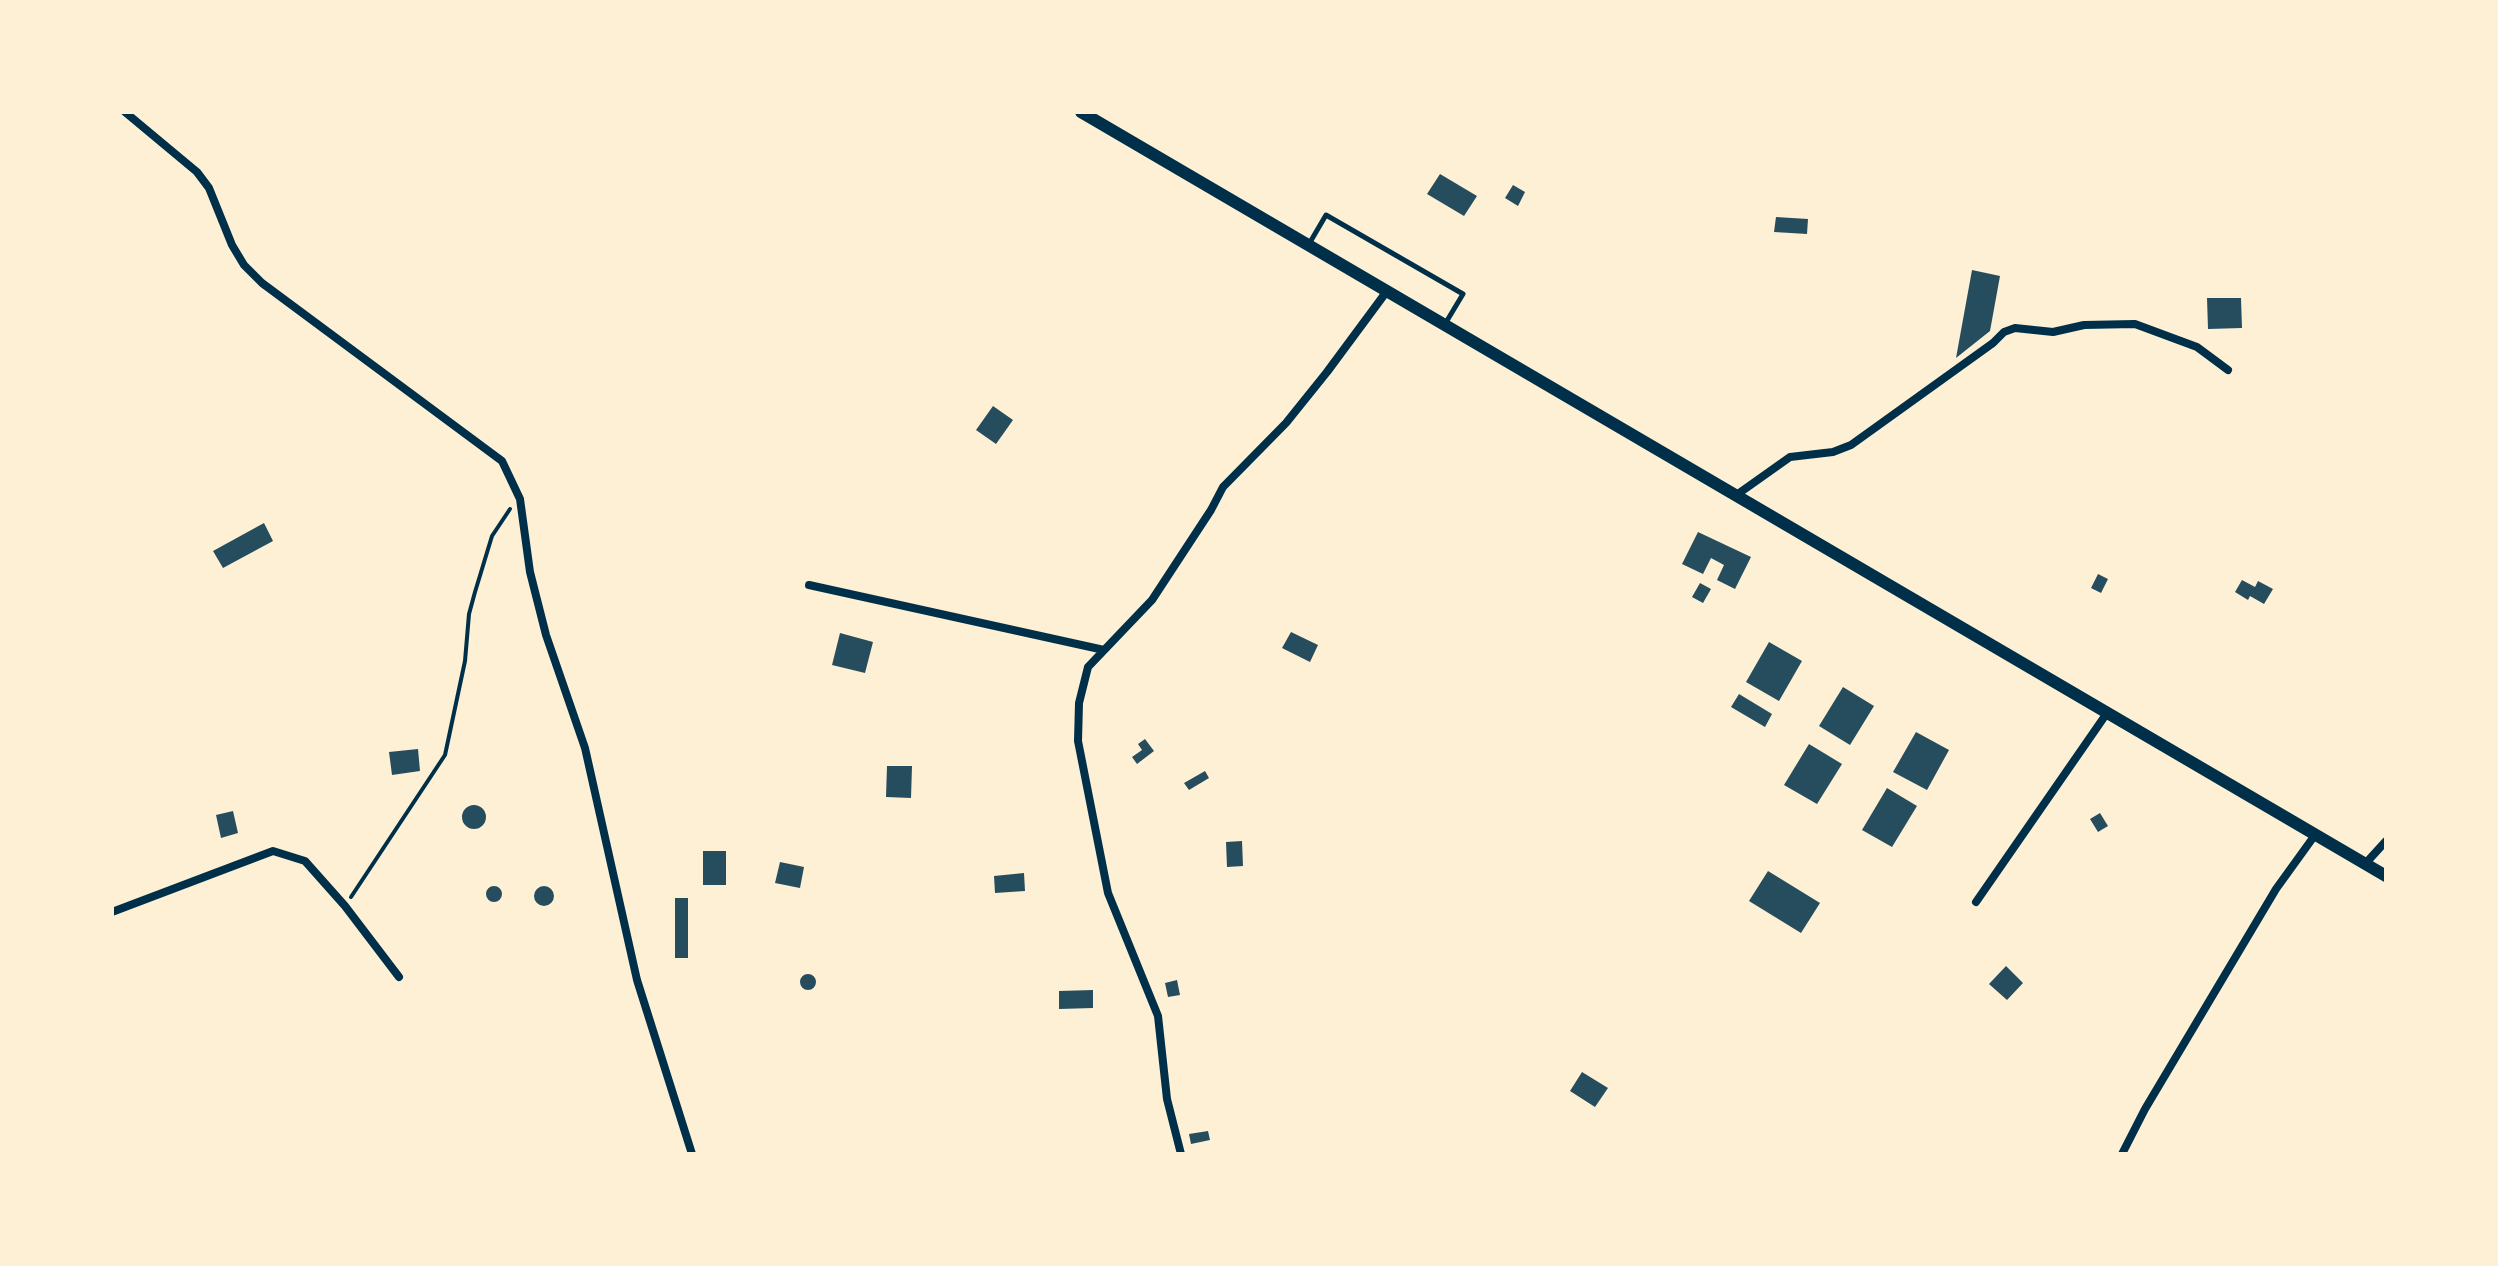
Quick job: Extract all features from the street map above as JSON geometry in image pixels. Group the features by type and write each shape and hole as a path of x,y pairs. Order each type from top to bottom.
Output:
{"street":[{"path":"125,112 197,172 209,188 232,245 244,265 262,283 502,461 520,499 530,572 546,635 585,748 637,980 692,1154"},
{"path":"1081,112 2386,876"},
{"path":"1181,1154 1167,1099 1158,1016 1108,893 1080,753 1079,703 1082,683 1088,667 1152,600 1223,487 1294,413 1387,291"},
{"path":"1735,496 1790,457 1833,452 1851,445 2004,332 2015,328 2053,332 2084,325 2135,324 2197,347 2228,370"},
{"path":"809,585 1104,650"},
{"path":"1976,902 2107,713"},
{"path":"2122,1154 2145,1109 2276,889 2315,835"},
{"path":"2365,864 2386,841"},
{"path":"112,912 273,851 305,861 345,906 399,977"}],"lane":[{"path":"1308,245 1326,215 1463,294 1445,325"}],"path":[{"path":"345,906 445,755 465,661 469,614 482,566 492,536 504,515 520,499"}],"building":[{"path":"1440,174 1477,196 1464,216 1427,194"},
{"path":"1513,185 1525,192 1518,206 1505,198"},
{"path":"1776,217 1808,219 1807,234 1774,232"},
{"path":"1972,270 2000,276 1990,331 1956,358"},
{"path":"2207,298 2241,298 2242,328 2208,329"},
{"path":"993,406 1013,420 996,444 976,430"},
{"path":"264,523 273,541 223,568 213,551"},
{"path":"1698,532 1751,557 1735,589 1717,580 1724,565 1711,558 1703,574 1682,564"},
{"path":"2098,574 2108,579 2101,593 2091,588"},
{"path":"2242,580 2255,587 2258,581 2273,589 2264,604 2250,596 2248,600 2235,592"},
{"path":"1700,583 1711,589 1703,603 1692,597"},
{"path":"1291,632 1318,645 1310,662 1282,648"},
{"path":"840,633 873,642 865,673 832,665"},
{"path":"1769,642 1802,661 1779,701 1746,682"},
{"path":"1843,687 1874,706 1850,745 1819,726"},
{"path":"1739,694 1772,714 1765,727 1731,707"},
{"path":"1916,732 1949,750 1927,790 1893,772"},
{"path":"1145,739 1154,751 1137,764 1132,757 1142,750 1138,744"},
{"path":"1809,744 1842,764 1817,804 1784,785"},
{"path":"418,749 420,771 392,775 389,752"},
{"path":"887,766 912,766 911,798 886,797"},
{"path":"1205,771 1209,778 1189,790 1184,783"},
{"path":"1887,788 1917,806 1892,847 1862,830"},
{"path":"474,805 485,812 486,817 479,828 474,829 463,822 462,817 469,806"},
{"path":"233,811 238,833 221,838 216,815"},
{"path":"2100,813 2108,826 2098,832 2090,819"},
{"path":"1242,841 1243,866 1227,867 1226,842"},
{"path":"703,851 726,851 726,885 703,885"},
{"path":"780,862 804,867 800,888 775,883"},
{"path":"1768,871 1820,903 1801,933 1749,901"},
{"path":"1024,873 1025,891 995,893 994,876"},
{"path":"494,886 502,894 494,902 486,894"},
{"path":"544,886 551,889 554,896 551,903 544,906 537,903 534,896 537,889"},
{"path":"675,898 688,898 688,958 675,958"},
{"path":"2006,966 2023,983 2007,1000 1989,984"},
{"path":"808,974 814,976 814,988 808,990 802,988 800,982 802,976"},
{"path":"1177,980 1180,995 1168,997 1165,983"},
{"path":"1093,990 1093,1008 1059,1009 1059,991"},
{"path":"1582,1072 1608,1088 1595,1107 1570,1091"},
{"path":"1208,1131 1210,1140 1191,1144 1189,1134"}]}
